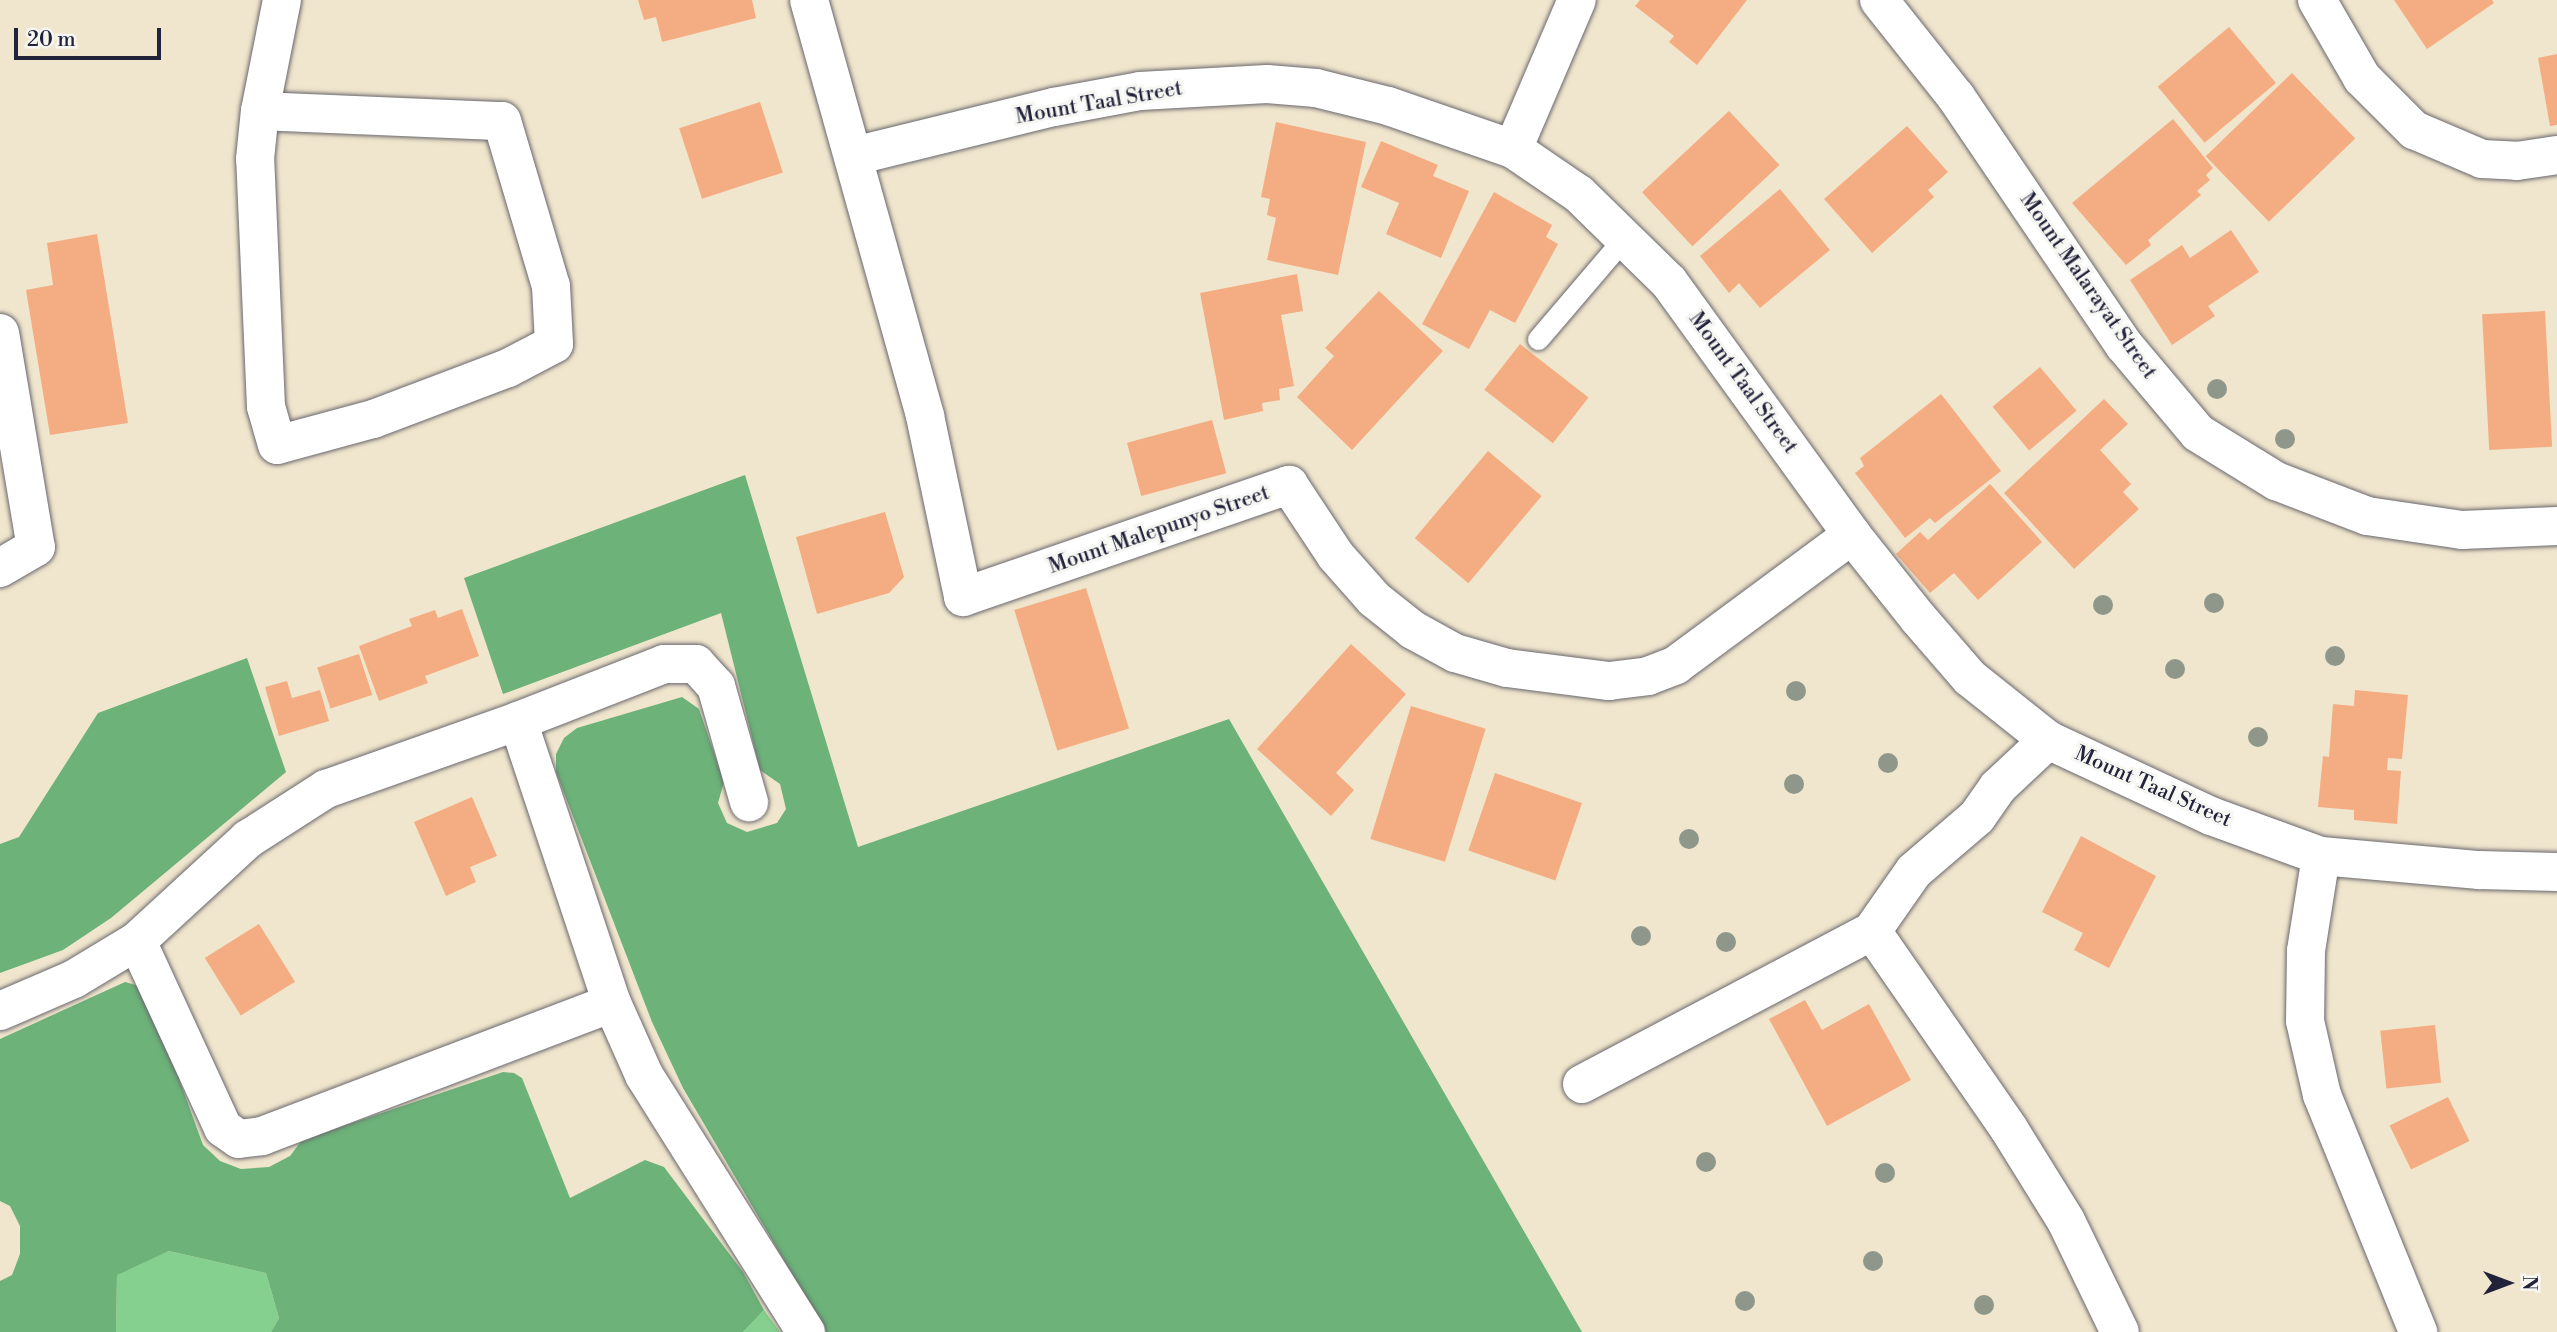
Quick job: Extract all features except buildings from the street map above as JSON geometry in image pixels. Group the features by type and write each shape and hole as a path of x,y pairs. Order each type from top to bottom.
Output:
{"street":[{"path":"260,111 502,121 551,286 554,344 508,368 373,419 277,445 266,407 255,159 260,111 282,0"},
{"name":"Mount Malepunyo Street","path":"809,0 855,156 925,416 963,597 1289,485 1336,556 1374,599 1413,630 1455,653 1507,668 1609,681 1648,676 1676,665 1852,535"},
{"path":"1513,149 1577,0"},
{"name":"Mount Malarayat Street","path":"1879,0 1956,97 2124,345 2198,433 2276,481 2367,516 2462,530 2557,526"},
{"path":"2317,0 2362,78 2414,130 2482,159 2516,161 2557,155"},
{"name":"Mount Taal Street","path":"855,156 1054,107 1140,91 1267,84 1316,88 1388,106 1513,149 1579,194 1626,236 1717,343 1852,535 1970,678 2048,740 2211,816 2321,856 2479,870 2557,872"},
{"path":"0,332 36,547 0,568"},
{"path":"0,1011 74,979 137,941 284,812 366,772 518,722 664,664 695,664 716,686 749,802"},
{"path":"518,722 612,1003 644,1075 679,1137 806,1332"},
{"path":"1582,1084 1872,931 1914,871 1977,817 1998,787 2048,740"},
{"path":"2321,856 2306,951 2305,1021 2322,1095 2418,1332"},
{"path":"1872,931 2009,1129 2066,1221 2120,1332"},
{"path":"137,941 223,1128 239,1139 262,1136 612,1003"}],"lane":[{"path":"1538,339 1626,236"}],"green space":[{"path":"745,475 858,847 1229,719 1582,1332 826,1332 683,1088 652,1022 556,772 556,754 564,738 577,728 682,697 699,709 724,782 718,803 727,823 747,832 777,823 786,809 780,784 760,770 721,613 503,694 464,578"},
{"path":"247,658 286,772 111,918 63,950 0,973 0,844 19,837 98,713"},
{"path":"125,982 146,988 203,1145 220,1161 241,1169 269,1167 290,1156 302,1140 503,1072 514,1073 522,1078 570,1198 645,1160 664,1167 743,1272 764,1310 743,1332 271,1332 279,1318 266,1273 169,1251 117,1275 116,1332 0,1332 0,1281 12,1275 20,1254 20,1226 10,1206 0,1201 0,1039"},
{"path":"169,1251 266,1273 279,1318 271,1332 116,1332 117,1274"},
{"path":"764,1310 780,1332 743,1332"}]}
